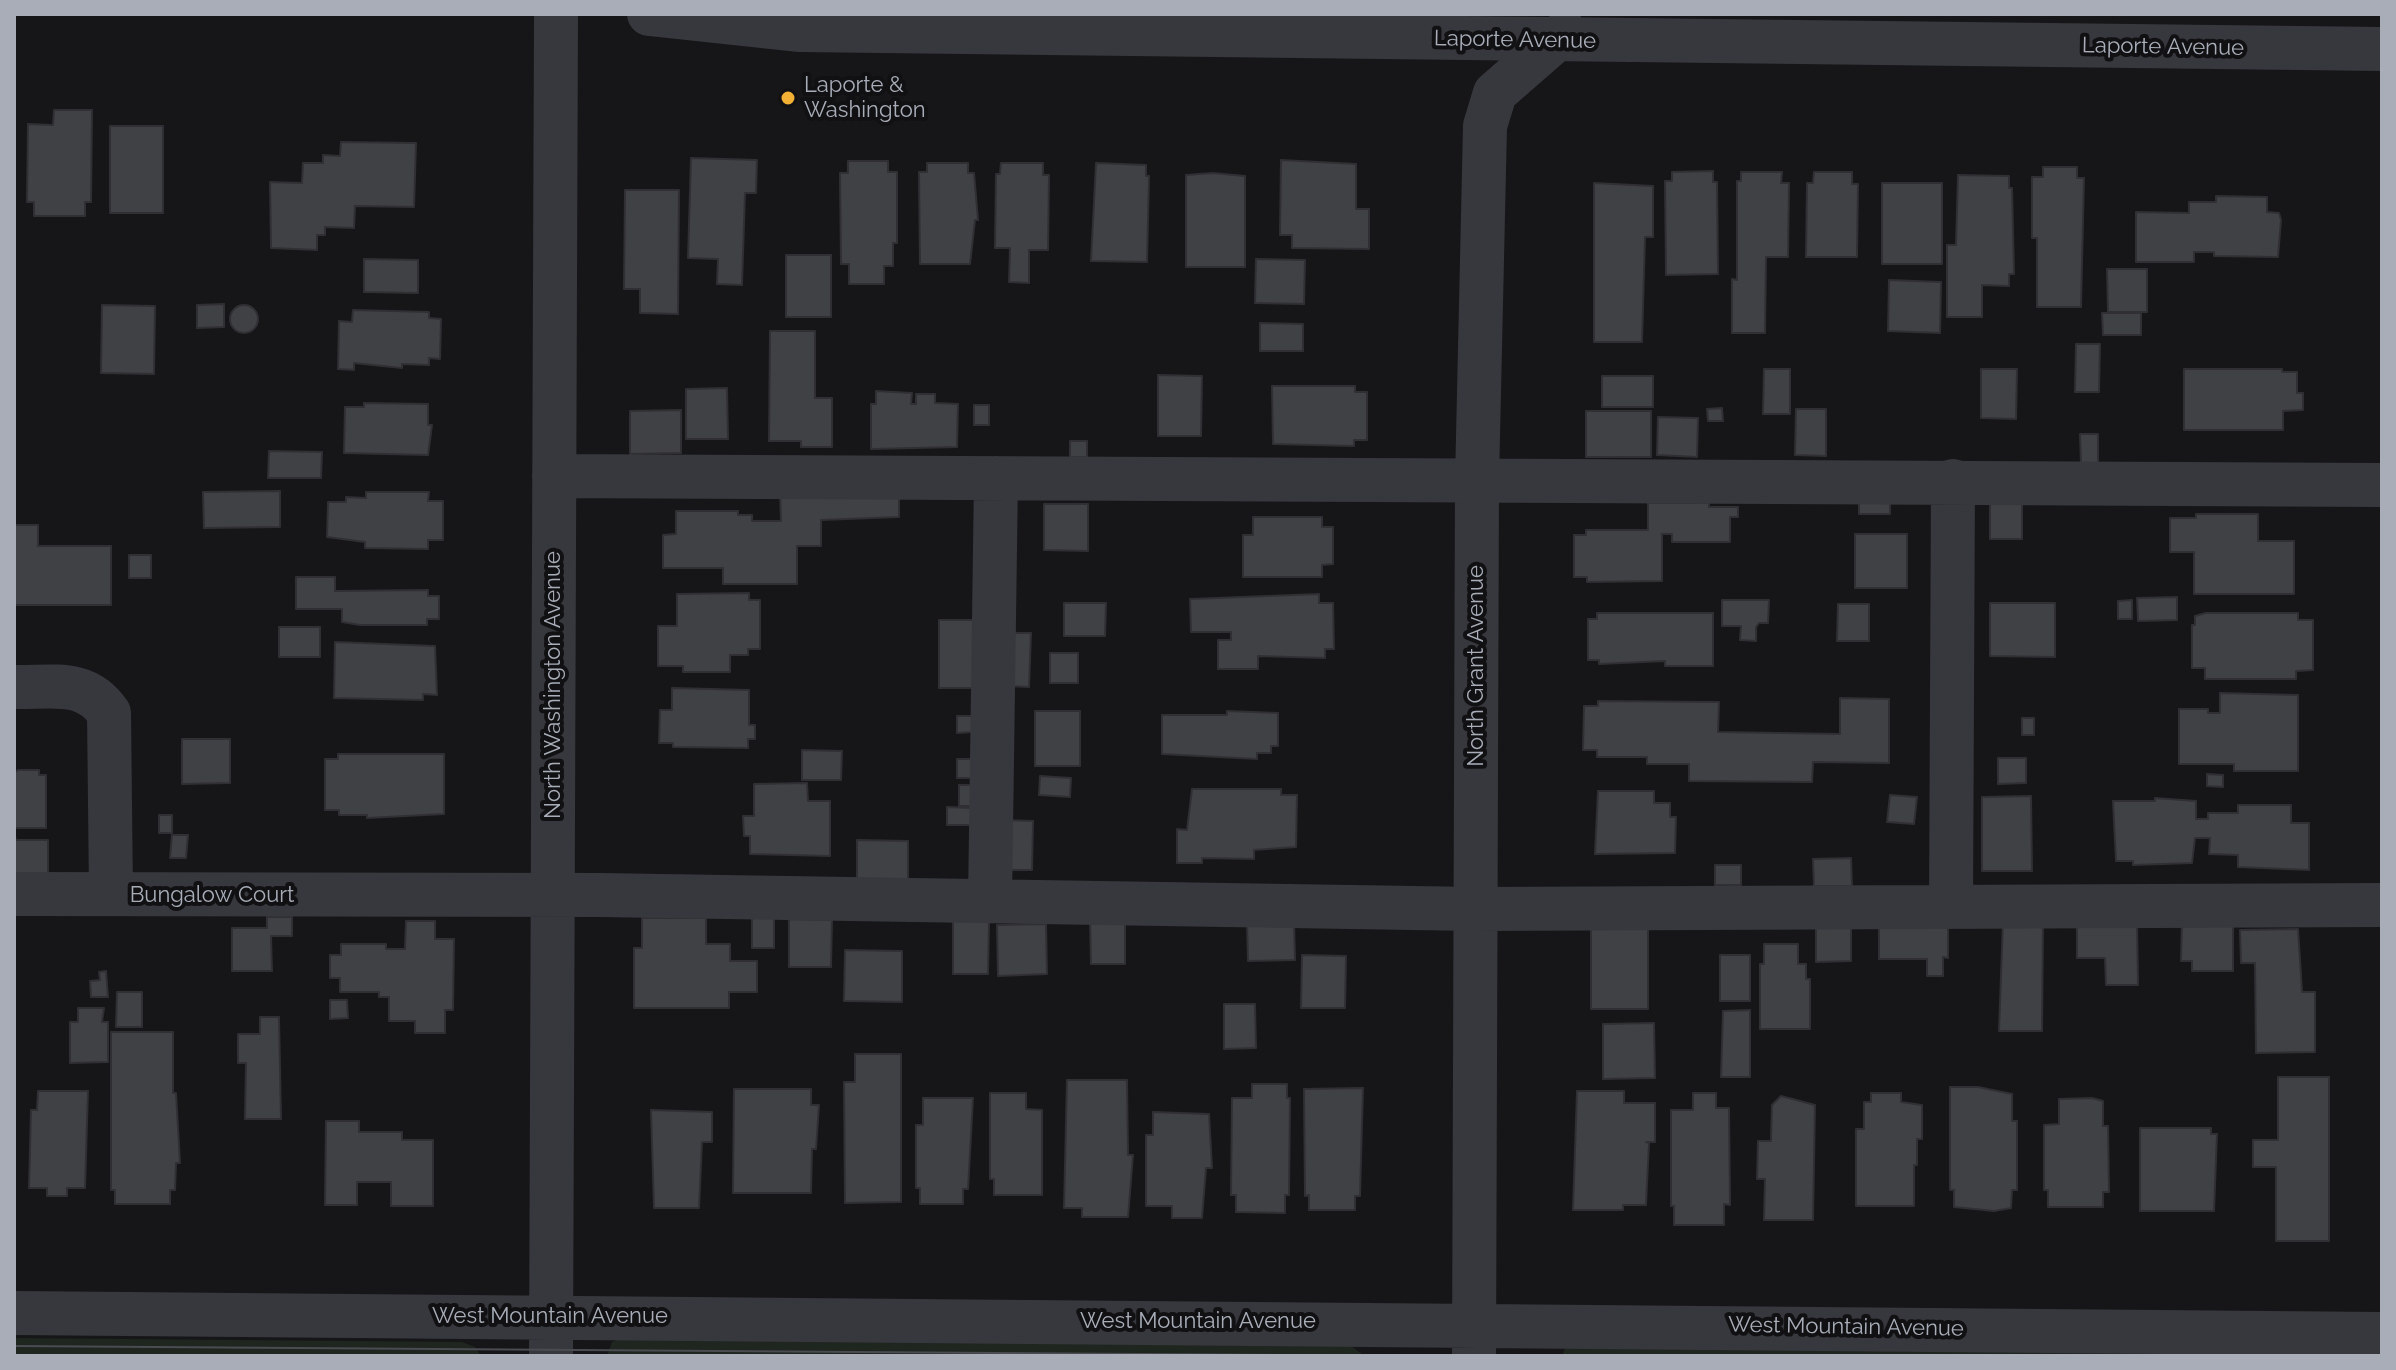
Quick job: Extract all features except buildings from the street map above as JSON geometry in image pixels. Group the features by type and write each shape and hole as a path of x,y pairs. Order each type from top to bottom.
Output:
{"street":[{"name":"North Washington Avenue","path":"552,1336 556,14"},
{"name":"Laporte Avenue","path":"649,14 721,18 798,30 1568,28 2382,49"},
{"name":"North Grant Avenue","path":"1474,1340 1477,481 1485,126 1495,93 1568,28"},
{"path":"554,476 2382,485"},
{"path":"990,900 996,478"},
{"path":"1951,907 1953,481"},
{"name":"Bungalow Court","path":"14,687 72,688 97,695 109,713 111,894 990,900 1476,909 2382,905"},
{"path":"14,894 111,894"},
{"name":"West Mountain Avenue","path":"14,1313 552,1336 1474,1340 2382,1334"}],"shaded area":[{"path":"14,1338 462,1342 475,1347 481,1356 14,1356"},
{"path":"622,1338 1348,1344 1365,1356 607,1356 612,1342"},
{"path":"1565,1348 2314,1355 2315,1356 1562,1356"}],"tram line":[{"path":"14,1346 1422,1356"}],"place":[{"name":"Laporte & Washington","path":"788,98"}]}
